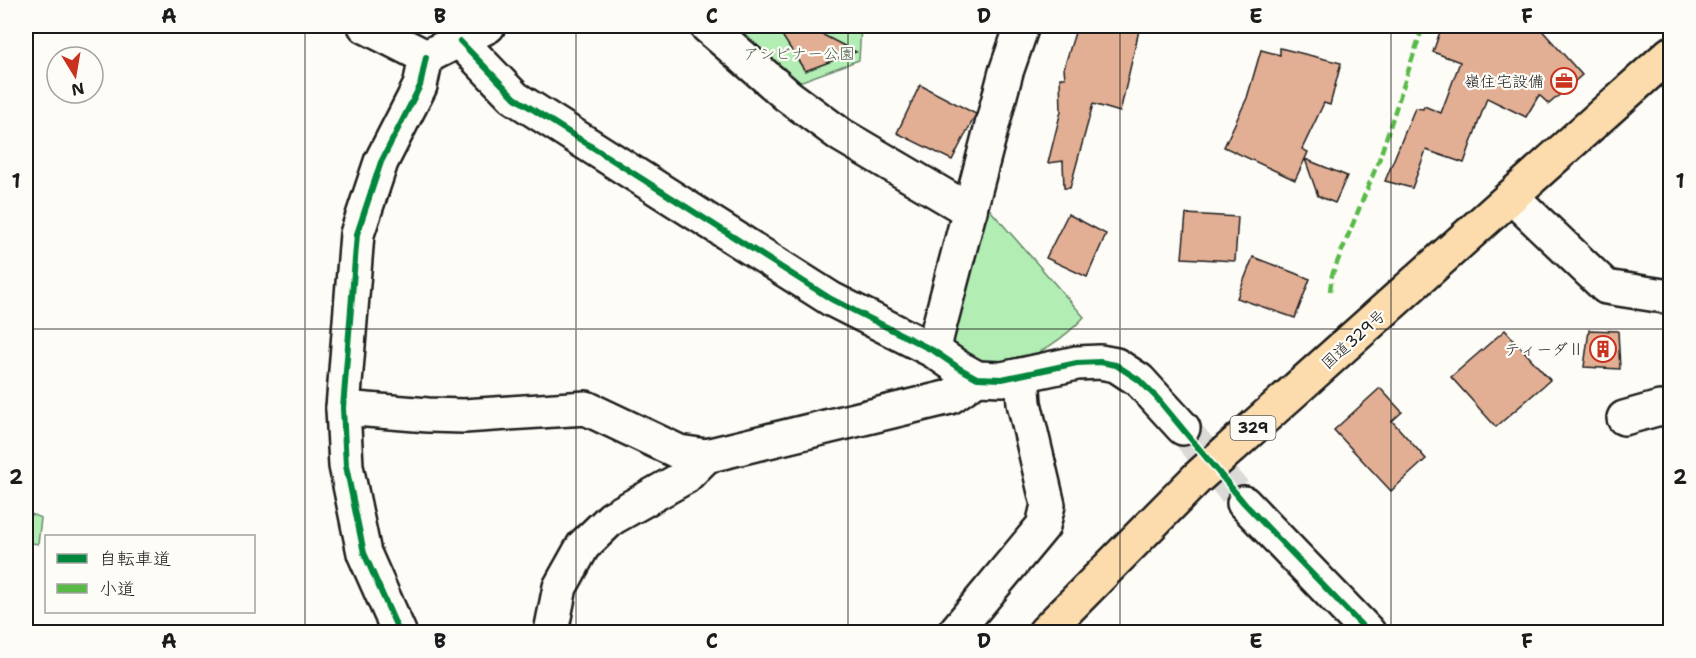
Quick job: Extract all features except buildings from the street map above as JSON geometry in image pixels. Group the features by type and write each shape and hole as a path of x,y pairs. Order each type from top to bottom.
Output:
{"highway":[{"name":"国道329号","path":"1045,633 1197,478 1671,54"}],"street":[{"path":"365,26 426,57"},
{"path":"426,57 488,26"},
{"path":"707,26 788,96 841,135 970,211"},
{"path":"934,351 936,335 1006,72 1022,26"},
{"path":"460,41 515,98 831,299 934,351 958,368 977,378 1002,379 1077,363 1100,362 1116,365 1139,380 1183,428"},
{"path":"399,633 364,553 346,466 343,408 357,234 381,162 420,86 426,57"},
{"path":"1512,197 1606,287 1671,297"},
{"path":"956,633 1043,526 1048,504 1024,403 1022,375"},
{"path":"343,408 464,416 586,408 679,452 706,456 950,397 977,378"},
{"path":"1624,417 1660,408 1671,410"},
{"path":"550,633 560,587 583,546 612,518 685,477 706,456"},
{"path":"1244,502 1368,633"}],"green space":[{"name":"アシビナー公園","path":"724,26 861,26 859,60 794,84"},
{"path":"983,202 1084,317 1050,346 1030,357 1010,363 976,358 944,343"},
{"path":"26,512 41,518 38,544 26,542"}],"tunnel":[{"path":"1183,428 1244,503"}],"marked path":[{"path":"1330,291 1332,275 1379,160 1423,26"}],"cycle path":[{"path":"460,41 515,98 831,299 934,351 977,378 1002,379 1077,363 1100,362 1116,365 1139,380 1157,398 1244,503 1368,632"},
{"path":"399,632 364,553 346,466 343,408 357,234 381,162 420,86 426,57"}],"place":[{"name":"嶺住宅設備","path":"1564,81"},
{"name":"ティーダⅡ","path":"1603,349"}]}
